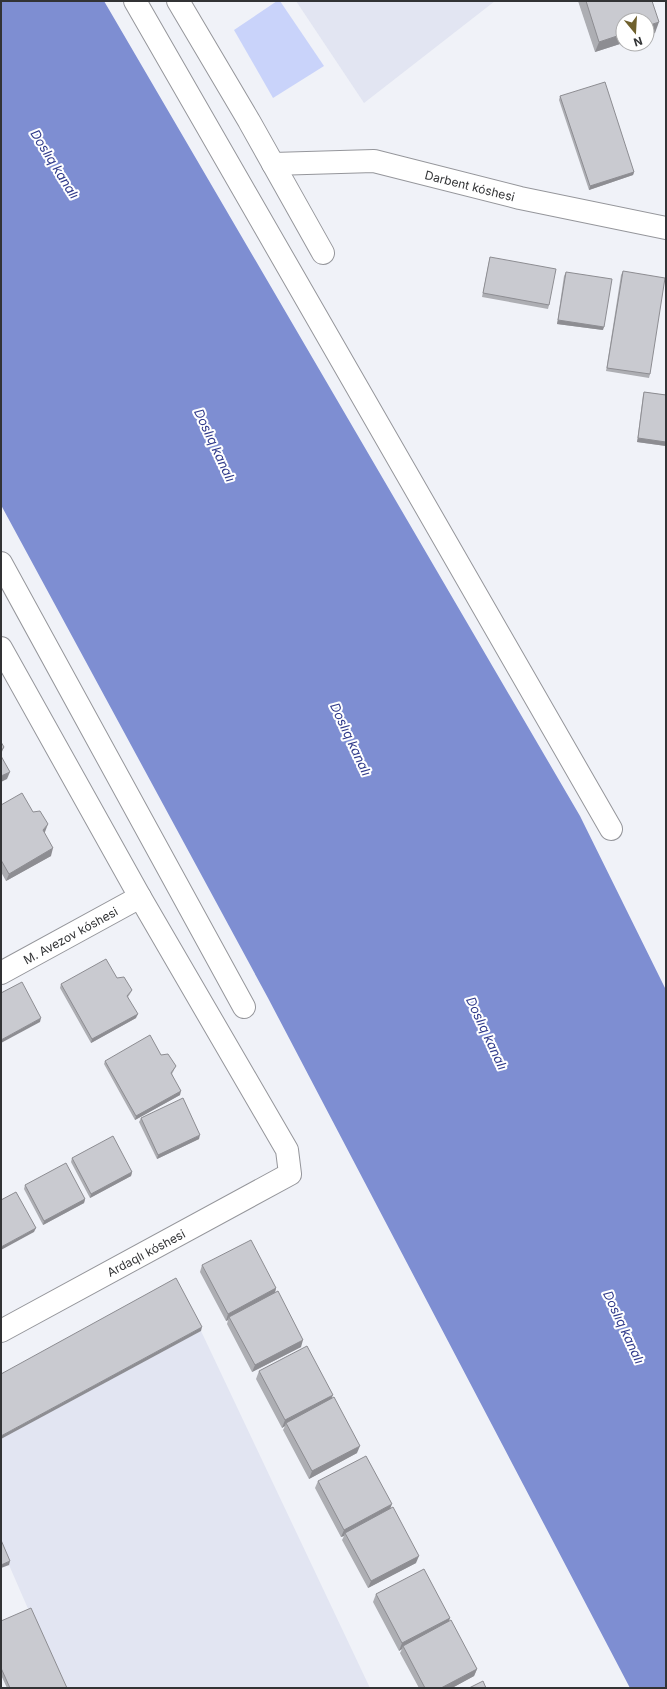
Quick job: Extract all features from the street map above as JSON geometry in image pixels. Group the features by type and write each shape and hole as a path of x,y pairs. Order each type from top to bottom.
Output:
{"street":[{"path":"135,1 610,829"},
{"path":"178,1 323,253"},
{"name":"Darbent kóshesi","path":"273,164 374,161 520,198 666,228"},
{"path":"1,563 244,1007"},
{"path":"1,649 140,897"},
{"name":"M. Avezov kóshesi","path":"1,973 140,897"},
{"name":"Ardaqlı kóshesi","path":"1,1331 290,1174 287,1150 140,897"}],"shaded area":[{"path":"277,1 280,1 324,66 273,98 234,30"},
{"path":"296,1 495,1 364,103"},
{"path":"175,1282 201,1331 370,1688 7,1688 1,1624 29,1611 9,1565 1,1568 1,1377"}],"water":[{"name":"Doslıq kanalı","path":"1,1 104,1 580,816 666,990 666,1688 630,1688 268,998 1,505"}],"building":[{"path":"586,1 652,1 659,22 655,23 655,12 615,12 615,37 599,42"},
{"path":"605,82 634,172 590,186 560,96"},
{"path":"490,257 556,269 549,305 483,293"},
{"path":"623,271 665,278 650,374 607,368"},
{"path":"566,272 612,279 604,327 558,320"},
{"path":"644,392 666,395 666,442 638,438"},
{"path":"1,742 4,747 1,751"},
{"path":"1,756 10,772 1,776"},
{"path":"22,793 33,812 40,811 48,824 43,830 53,848 9,874 1,860 1,805"},
{"path":"106,959 117,978 124,977 132,990 127,996 138,1014 92,1039 61,984"},
{"path":"22,982 41,1018 1,1040 1,993"},
{"path":"150,1035 161,1055 168,1054 176,1066 171,1073 181,1091 136,1116 105,1061"},
{"path":"183,1098 200,1135 158,1155 141,1118"},
{"path":"113,1136 132,1172 91,1194 72,1158"},
{"path":"66,1163 85,1199 44,1221 25,1185"},
{"path":"16,1192 36,1228 1,1247 1,1200"},
{"path":"251,1240 276,1288 228,1314 202,1265"},
{"path":"176,1278 202,1327 1,1436 1,1374"},
{"path":"278,1291 303,1340 255,1365 229,1317"},
{"path":"307,1346 333,1395 285,1420 259,1371"},
{"path":"334,1397 360,1446 312,1471 286,1423"},
{"path":"366,1456 392,1504 344,1530 318,1481"},
{"path":"393,1507 419,1556 371,1581 345,1533"},
{"path":"1,1540 10,1561 1,1565"},
{"path":"424,1569 450,1618 402,1643 376,1594"},
{"path":"31,1608 67,1688 10,1688 1,1668 1,1621"},
{"path":"451,1620 477,1669 441,1688 425,1688 403,1646"},
{"path":"483,1681 486,1688 469,1688"}]}
